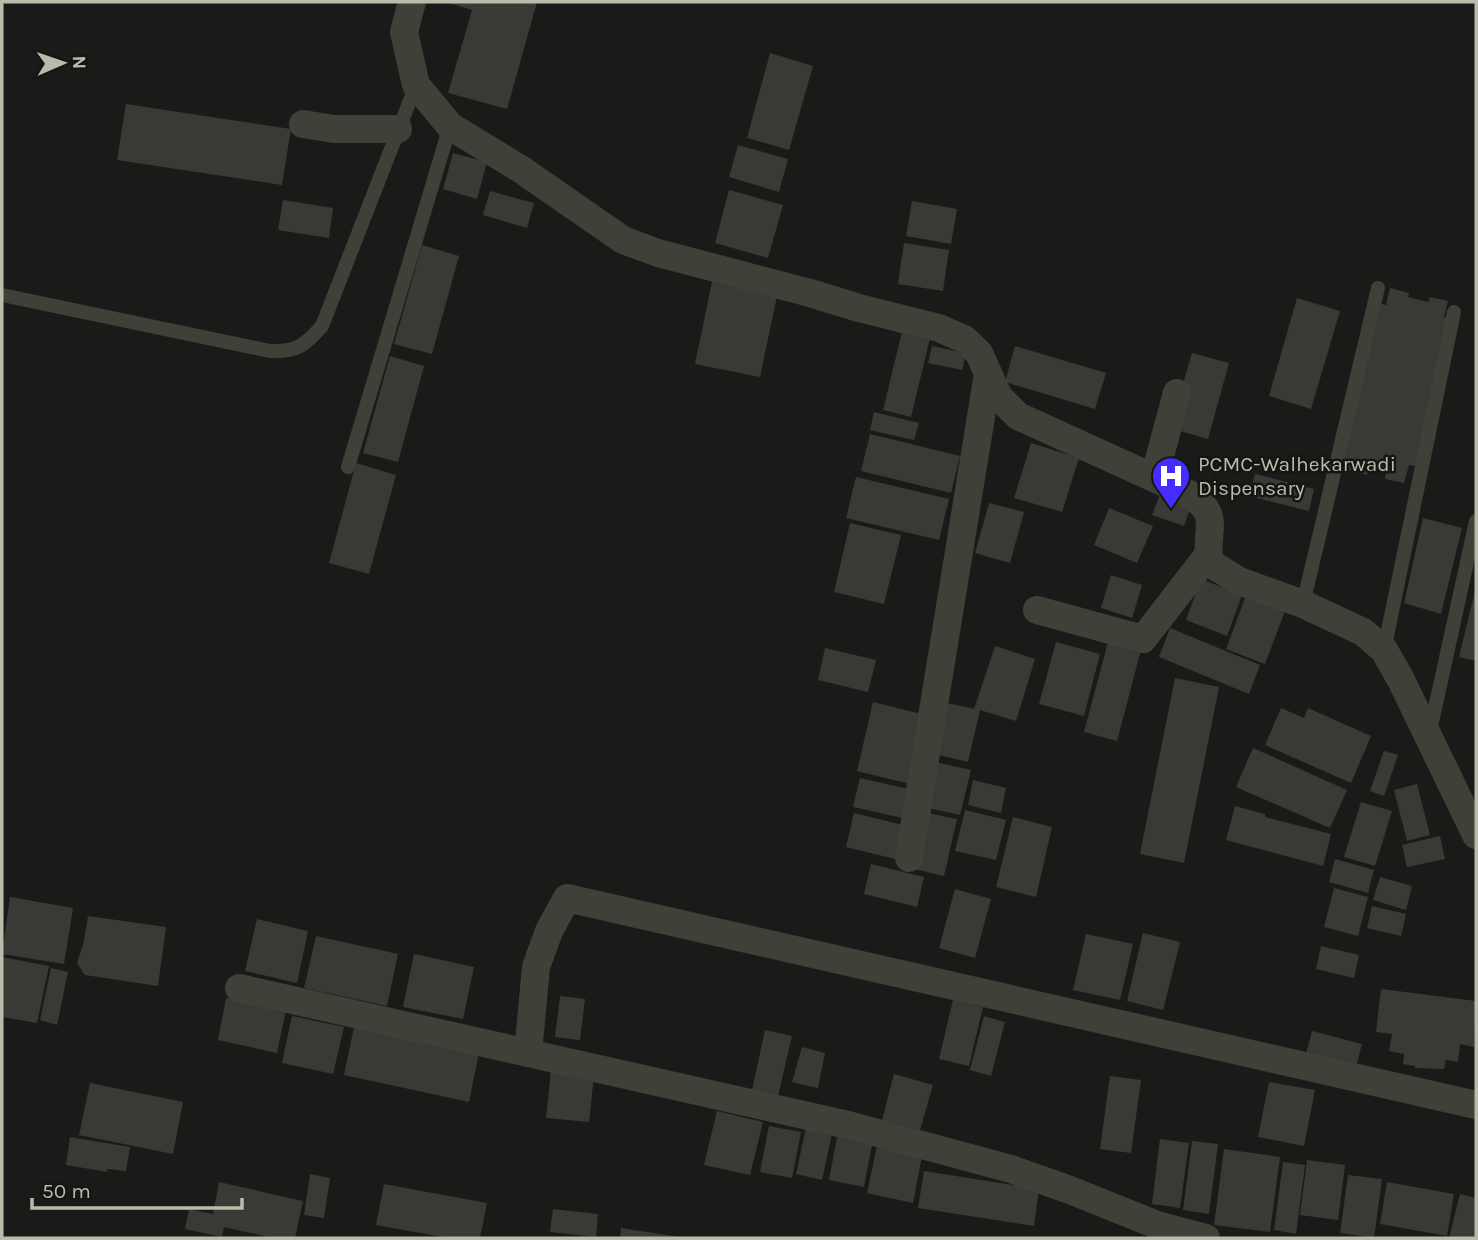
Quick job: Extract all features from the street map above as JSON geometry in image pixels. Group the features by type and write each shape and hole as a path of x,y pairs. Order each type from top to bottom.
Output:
{"street":[{"path":"412,2 404,32 416,85 450,126 522,170 623,240 658,253 939,328 964,339 979,353 998,396 1018,416 1202,503 1211,516 1208,555 1210,563 1239,581 1303,604 1363,632 1384,650 1476,835"},
{"path":"303,124 334,129 398,129"},
{"path":"909,858 988,374"},
{"path":"1154,478 1177,393"},
{"path":"1037,610 1143,639 1208,555"},
{"path":"528,1053 536,967 549,931 567,898 1476,1105"},
{"path":"239,988 934,1147 1011,1169 1157,1225 1206,1238"}],"lane":[{"path":"2,295 271,351 293,350 306,344 322,326 416,85"},
{"path":"348,467 450,126"},
{"path":"1303,604 1378,288"},
{"path":"1384,650 1454,312"},
{"path":"1429,736 1476,521"}],"building":[{"path":"446,2 537,2 507,109 448,93 472,10"},
{"path":"770,53 813,66 789,150 747,138"},
{"path":"126,104 291,129 282,185 117,160"},
{"path":"738,145 788,159 779,192 729,177"},
{"path":"453,153 487,162 477,199 443,189"},
{"path":"729,190 783,205 768,258 715,243"},
{"path":"490,191 534,203 527,228 483,215"},
{"path":"283,200 333,208 329,238 278,230"},
{"path":"912,201 957,209 951,244 906,236"},
{"path":"904,243 949,250 943,291 898,284"},
{"path":"422,245 459,256 432,354 394,344"},
{"path":"713,277 778,291 760,377 695,364"},
{"path":"1390,288 1409,293 1408,297 1428,302 1430,297 1448,301 1444,317 1450,319 1415,466 1409,465 1404,483 1385,479 1386,473 1369,468 1367,475 1342,468 1378,303 1386,305"},
{"path":"1297,298 1340,311 1311,409 1269,396"},
{"path":"902,332 930,338 911,417 883,410"},
{"path":"932,346 966,353 962,370 928,363"},
{"path":"1015,346 1106,373 1095,409 1005,382"},
{"path":"1192,353 1229,363 1208,439 1170,428"},
{"path":"390,356 424,366 398,462 363,453"},
{"path":"874,412 919,423 914,440 870,430"},
{"path":"870,434 960,456 951,493 861,471"},
{"path":"1031,443 1079,458 1062,512 1014,498"},
{"path":"356,463 396,475 369,574 329,563"},
{"path":"1255,474 1314,489 1309,511 1249,496"},
{"path":"856,477 949,499 939,540 846,518"},
{"path":"1163,486 1194,497 1184,526 1152,515"},
{"path":"989,503 1024,512 1010,563 975,553"},
{"path":"1109,508 1153,526 1137,563 1094,545"},
{"path":"1423,518 1462,528 1441,614 1404,603"},
{"path":"850,523 901,535 884,604 834,592"},
{"path":"1111,575 1142,585 1132,618 1101,608"},
{"path":"1201,579 1242,595 1227,636 1186,620"},
{"path":"1476,591 1476,661 1459,657"},
{"path":"1246,595 1285,611 1265,664 1226,649"},
{"path":"1170,628 1260,665 1249,694 1159,657"},
{"path":"1056,642 1100,654 1084,716 1039,704"},
{"path":"1108,642 1141,650 1117,741 1084,732"},
{"path":"995,646 1035,659 1016,721 980,710 968,762 931,753 943,702 974,709"},
{"path":"825,648 876,660 868,692 818,680"},
{"path":"1175,678 1219,687 1184,863 1140,854"},
{"path":"873,702 930,716 914,785 857,771"},
{"path":"1281,708 1304,718 1308,708 1371,736 1351,783 1265,745"},
{"path":"1253,748 1347,790 1330,828 1236,787"},
{"path":"1384,751 1398,755 1384,796 1370,791"},
{"path":"935,762 971,770 960,815 924,807"},
{"path":"860,778 913,790 907,819 853,807"},
{"path":"973,780 1006,788 1001,813 968,805"},
{"path":"1417,784 1430,835 1407,841 1394,790"},
{"path":"1361,802 1392,811 1375,866 1344,857"},
{"path":"1235,806 1265,814 1265,817 1331,834 1323,866 1226,840"},
{"path":"965,810 1006,820 996,860 955,851"},
{"path":"923,812 957,819 944,876 910,868"},
{"path":"854,813 907,826 899,860 846,847"},
{"path":"1013,817 1052,827 1036,897 996,887"},
{"path":"1440,836 1445,859 1407,867 1402,845"},
{"path":"1335,859 1374,870 1368,893 1329,882"},
{"path":"871,864 924,877 917,907 864,894"},
{"path":"1380,877 1412,886 1406,910 1373,900"},
{"path":"1334,888 1368,897 1358,936 1324,927"},
{"path":"955,889 991,899 975,958 939,948"},
{"path":"10,897 73,908 64,964 2,954"},
{"path":"1372,906 1406,914 1401,936 1367,928"},
{"path":"88,916 166,927 158,986 85,975 77,963"},
{"path":"257,919 308,931 297,983 245,971"},
{"path":"1143,933 1180,942 1163,1010 1127,1001"},
{"path":"1086,934 1133,944 1120,1000 1073,990"},
{"path":"316,936 398,954 387,1006 304,988"},
{"path":"1321,946 1359,955 1354,978 1316,969"},
{"path":"414,954 474,967 463,1019 403,1007"},
{"path":"2,957 49,966 37,1023 2,1017"},
{"path":"51,968 68,972 57,1025 40,1020"},
{"path":"1381,989 1476,1001 1474,1047 1460,1044 1458,1062 1446,1060 1444,1069 1415,1068 1403,1064 1404,1054 1389,1051 1392,1034 1376,1032"},
{"path":"560,996 585,999 580,1040 555,1037"},
{"path":"226,998 286,1010 277,1053 218,1040"},
{"path":"953,1000 983,1007 969,1066 939,1059"},
{"path":"292,1016 344,1027 333,1074 282,1063"},
{"path":"984,1016 1005,1022 991,1076 970,1070"},
{"path":"355,1022 480,1048 469,1102 344,1075"},
{"path":"765,1030 792,1036 778,1096 752,1090"},
{"path":"1312,1031 1362,1044 1355,1071 1305,1057"},
{"path":"802,1047 825,1053 818,1088 792,1082"},
{"path":"551,1070 594,1075 589,1122 546,1118"},
{"path":"894,1074 933,1085 920,1130 882,1120"},
{"path":"1110,1076 1141,1080 1131,1153 1100,1149"},
{"path":"1269,1082 1315,1090 1304,1146 1258,1137"},
{"path":"90,1083 183,1102 173,1154 79,1135"},
{"path":"717,1111 763,1122 750,1175 704,1165"},
{"path":"807,1123 833,1129 822,1180 796,1174"},
{"path":"769,1126 801,1132 792,1178 760,1172"},
{"path":"838,1132 873,1139 864,1187 829,1180"},
{"path":"70,1137 130,1147 126,1171 107,1169 107,1172 66,1165"},
{"path":"1160,1139 1189,1143 1180,1208 1152,1204"},
{"path":"1192,1141 1218,1144 1209,1214 1183,1210"},
{"path":"877,1146 922,1156 913,1203 867,1193"},
{"path":"1224,1149 1280,1157 1270,1232 1214,1225"},
{"path":"1307,1160 1345,1165 1338,1220 1300,1215"},
{"path":"1283,1162 1305,1165 1296,1234 1274,1230"},
{"path":"924,1171 1039,1189 1034,1226 918,1208"},
{"path":"310,1174 330,1178 324,1218 304,1215"},
{"path":"1348,1175 1382,1179 1374,1238 1340,1233"},
{"path":"219,1182 303,1201 295,1238 273,1238 224,1227 222,1237 185,1229 189,1209 213,1214"},
{"path":"1387,1182 1454,1194 1447,1236 1380,1224"},
{"path":"384,1184 487,1203 480,1238 448,1238 376,1225"},
{"path":"1460,1194 1476,1198 1476,1238 1449,1238"},
{"path":"553,1209 598,1214 596,1237 550,1232"},
{"path":"621,1228 680,1237 680,1238 620,1238"}],"place":[{"name":"PCMC-Walhekarwadi Dispensary","path":"1171,510"}]}
